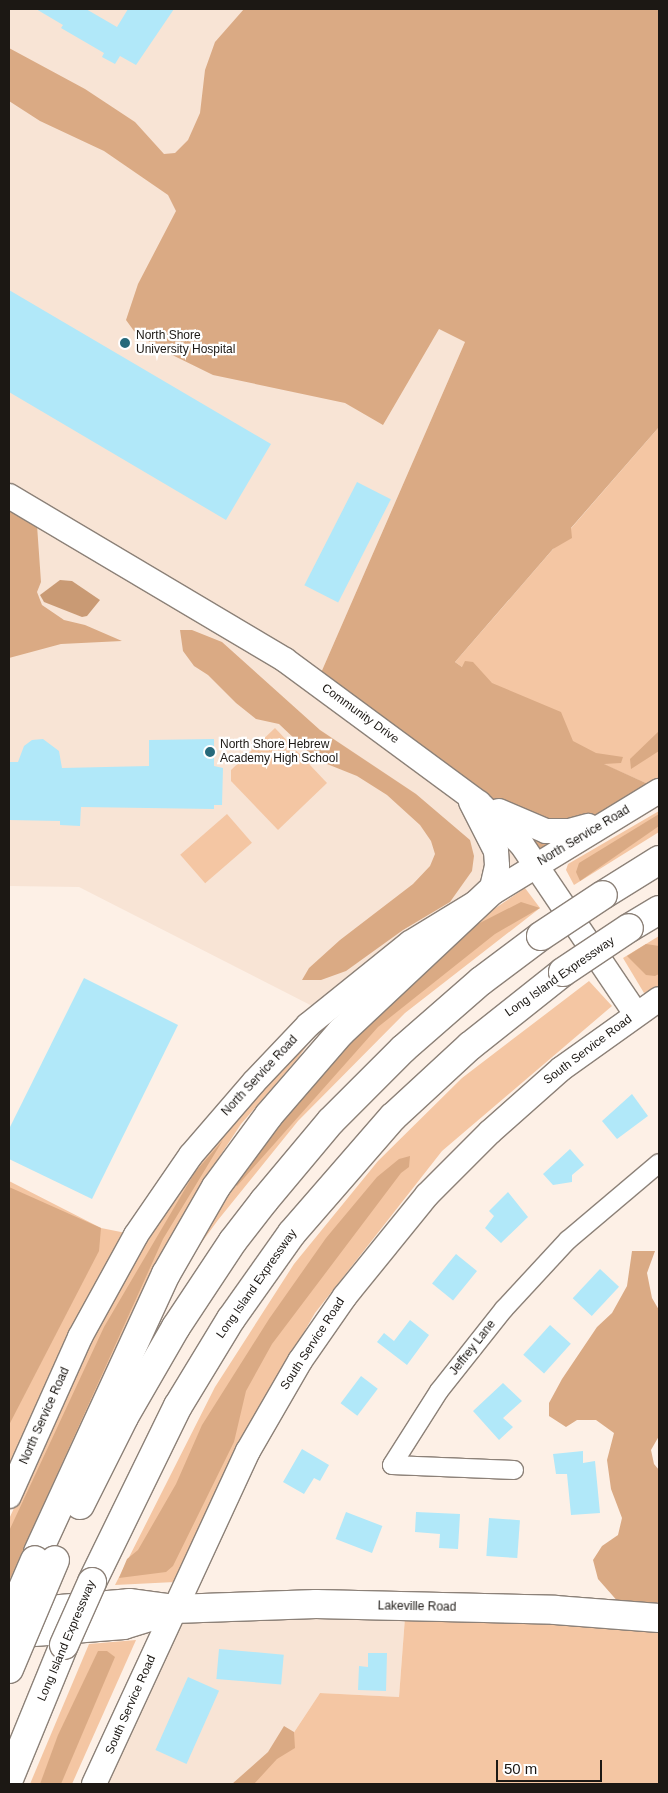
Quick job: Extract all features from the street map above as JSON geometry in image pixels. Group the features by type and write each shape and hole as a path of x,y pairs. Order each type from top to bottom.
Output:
{"main road":[{"name":"Community Drive","path":"9,496 285,660 467,793 502,823 536,864 636,1014"},
{"name":"North Service Road","path":"9,1496 92,1314 136,1235 190,1155 236,1102 313,1021 404,948 491,891 659,791"},
{"path":"467,793 528,826 546,831 569,831 609,820"},
{"path":"9,1669 47,1556 163,1280 222,1178 269,1116 341,1032 491,891 497,866 496,851 467,793"},
{"path":"9,1620 100,1463 149,1372 202,1285 264,1200 331,1121 403,1049 474,986 541,936 659,860"},
{"name":"Long Island Expressway","path":"9,1778 92,1582 178,1406 231,1319 292,1233 358,1155 411,1099 510,1012 563,972 659,910"},
{"name":"South Service Road","path":"94,1784 174,1609 260,1430 300,1361 360,1276 427,1195 490,1132 561,1069 659,999"},
{"name":"Lakeville Road","path":"9,1614 130,1603 174,1609 316,1604 554,1610 659,1618"},
{"name":"Lakeville Road","path":"9,1634 124,1625 174,1609"}],"street":[{"name":"Jeffrey Lane","path":"514,1470 392,1465 439,1391 504,1309 568,1240 659,1163"}],"shaded area":[{"path":"9,9 272,9 439,329 465,342 317,682 536,864 324,1012 79,887 9,886"},
{"path":"244,9 659,9 659,427 571,528 572,538 553,549 455,662 462,667 465,661 473,662 492,683 561,712 573,741 596,753 623,757 621,763 604,764 659,789 536,864 317,682 465,342 439,329 383,425 345,403 213,375 158,348 134,331 126,320 138,284 176,211 168,195 104,151 40,121 9,101 9,48 85,89 135,122 164,154 175,153 188,140 200,113 205,70 215,42"},
{"path":"659,427 659,789 587,757 455,662"},
{"path":"9,496 36,511 41,582 37,592 42,605 64,620 85,625 122,641 61,644 9,658"},
{"path":"60,580 72,581 100,600 87,616 82,617 44,602 40,595"},
{"path":"180,630 192,630 222,642 320,730 416,794 470,840 474,856 472,871 450,902 403,930 346,971 321,980 302,980 309,968 340,940 413,884 430,866 435,854 431,841 420,825 387,795 357,776 317,760 279,724 256,719 236,703 208,675 194,666 183,651"},
{"path":"275,728 327,783 278,830 231,781 231,770"},
{"path":"659,731 659,751 631,769 630,759"},
{"path":"659,811 659,832 574,885 566,870 568,864"},
{"path":"227,814 252,843 205,883 180,855"},
{"path":"659,814 659,826 580,881 576,872 579,863"},
{"path":"525,888 540,908 405,1013 298,1121 218,1220 164,1294 225,1182 448,940"},
{"path":"521,902 540,908 495,934 378,1027 237,1186 234,1183 239,1168 377,1012 472,927"},
{"path":"659,936 659,986 644,993 623,958"},
{"path":"646,944 659,946 659,974 655,976 646,975 627,956"},
{"path":"589,981 612,1006 442,1151 315,1313 235,1452 175,1582 115,1585 215,1387 294,1264 378,1161 462,1078"},
{"path":"306,1041 308,1044 298,1058 241,1124 195,1194 144,1288 37,1527 9,1581 9,1519 90,1343 149,1233 200,1158"},
{"path":"223,1140 163,1239 9,1581 9,1531 104,1327 195,1172"},
{"path":"410,1156 409,1167 401,1173 272,1344 246,1391 234,1442 173,1566 166,1572 119,1578 127,1559 138,1550 176,1484 202,1425 269,1319 326,1238 377,1177 399,1159"},
{"path":"9,1181 101,1228 136,1235 9,1496"},
{"path":"9,1187 101,1228 99,1251 9,1425"},
{"path":"632,1251 655,1251 647,1273 652,1298 659,1310 659,1436 651,1450 654,1464 659,1470 659,1602 642,1610 620,1604 598,1579 593,1560 602,1546 618,1535 622,1518 611,1489 607,1460 614,1433 596,1420 577,1420 566,1427 549,1416 549,1403 562,1379 597,1327 612,1313 627,1286"},
{"path":"406,1604 399,1697 320,1693 287,1743 234,1784 98,1784 179,1607"},
{"path":"406,1604 659,1616 659,1784 234,1784 287,1743 320,1693 399,1697"},
{"path":"136,1640 72,1784 30,1784 89,1644"},
{"path":"98,1651 107,1651 115,1657 61,1784 40,1784 58,1735"},
{"path":"284,1726 294,1732 295,1748 277,1759 254,1784 232,1784 268,1752"}],"building":[{"path":"36,9 86,9 117,27 128,9 174,9 136,65 120,56 115,64 102,57 104,53 61,28 63,25"},
{"path":"9,290 271,444 226,520 9,392"},
{"path":"357,482 391,499 338,603 304,585"},
{"path":"43,739 59,751 62,768 149,766 149,740 214,739 214,766 223,768 222,805 214,805 214,809 81,807 80,826 60,825 60,821 9,820 9,762 18,762 24,746 32,740"},
{"path":"84,978 178,1025 92,1199 9,1159 9,1129"},
{"path":"632,1094 648,1116 617,1139 602,1121"},
{"path":"570,1149 584,1165 572,1175 572,1182 553,1185 543,1174"},
{"path":"508,1192 528,1217 501,1243 485,1228 494,1216 489,1211"},
{"path":"456,1254 477,1271 453,1301 432,1284"},
{"path":"600,1269 619,1287 592,1316 573,1298"},
{"path":"410,1320 429,1335 407,1365 377,1342 384,1333 394,1341"},
{"path":"550,1325 571,1344 544,1373 523,1355"},
{"path":"361,1376 378,1389 357,1416 341,1403"},
{"path":"503,1383 522,1401 503,1418 513,1427 499,1440 473,1411"},
{"path":"302,1449 329,1465 320,1481 314,1478 304,1494 283,1482"},
{"path":"583,1451 583,1463 595,1461 600,1513 571,1515 567,1474 556,1474 553,1454"},
{"path":"346,1512 382,1526 372,1553 336,1539"},
{"path":"416,1512 460,1514 458,1549 439,1548 440,1534 415,1532"},
{"path":"489,1518 520,1520 517,1558 486,1556"},
{"path":"219,1649 284,1655 281,1685 216,1679"},
{"path":"368,1653 387,1653 386,1691 358,1690 359,1666 368,1667"},
{"path":"188,1677 219,1691 187,1764 155,1750"}],"place":[{"name":"North Shore University Hospital","path":"125,343"},
{"name":"North Shore Hebrew Academy High School","path":"210,752"}]}
